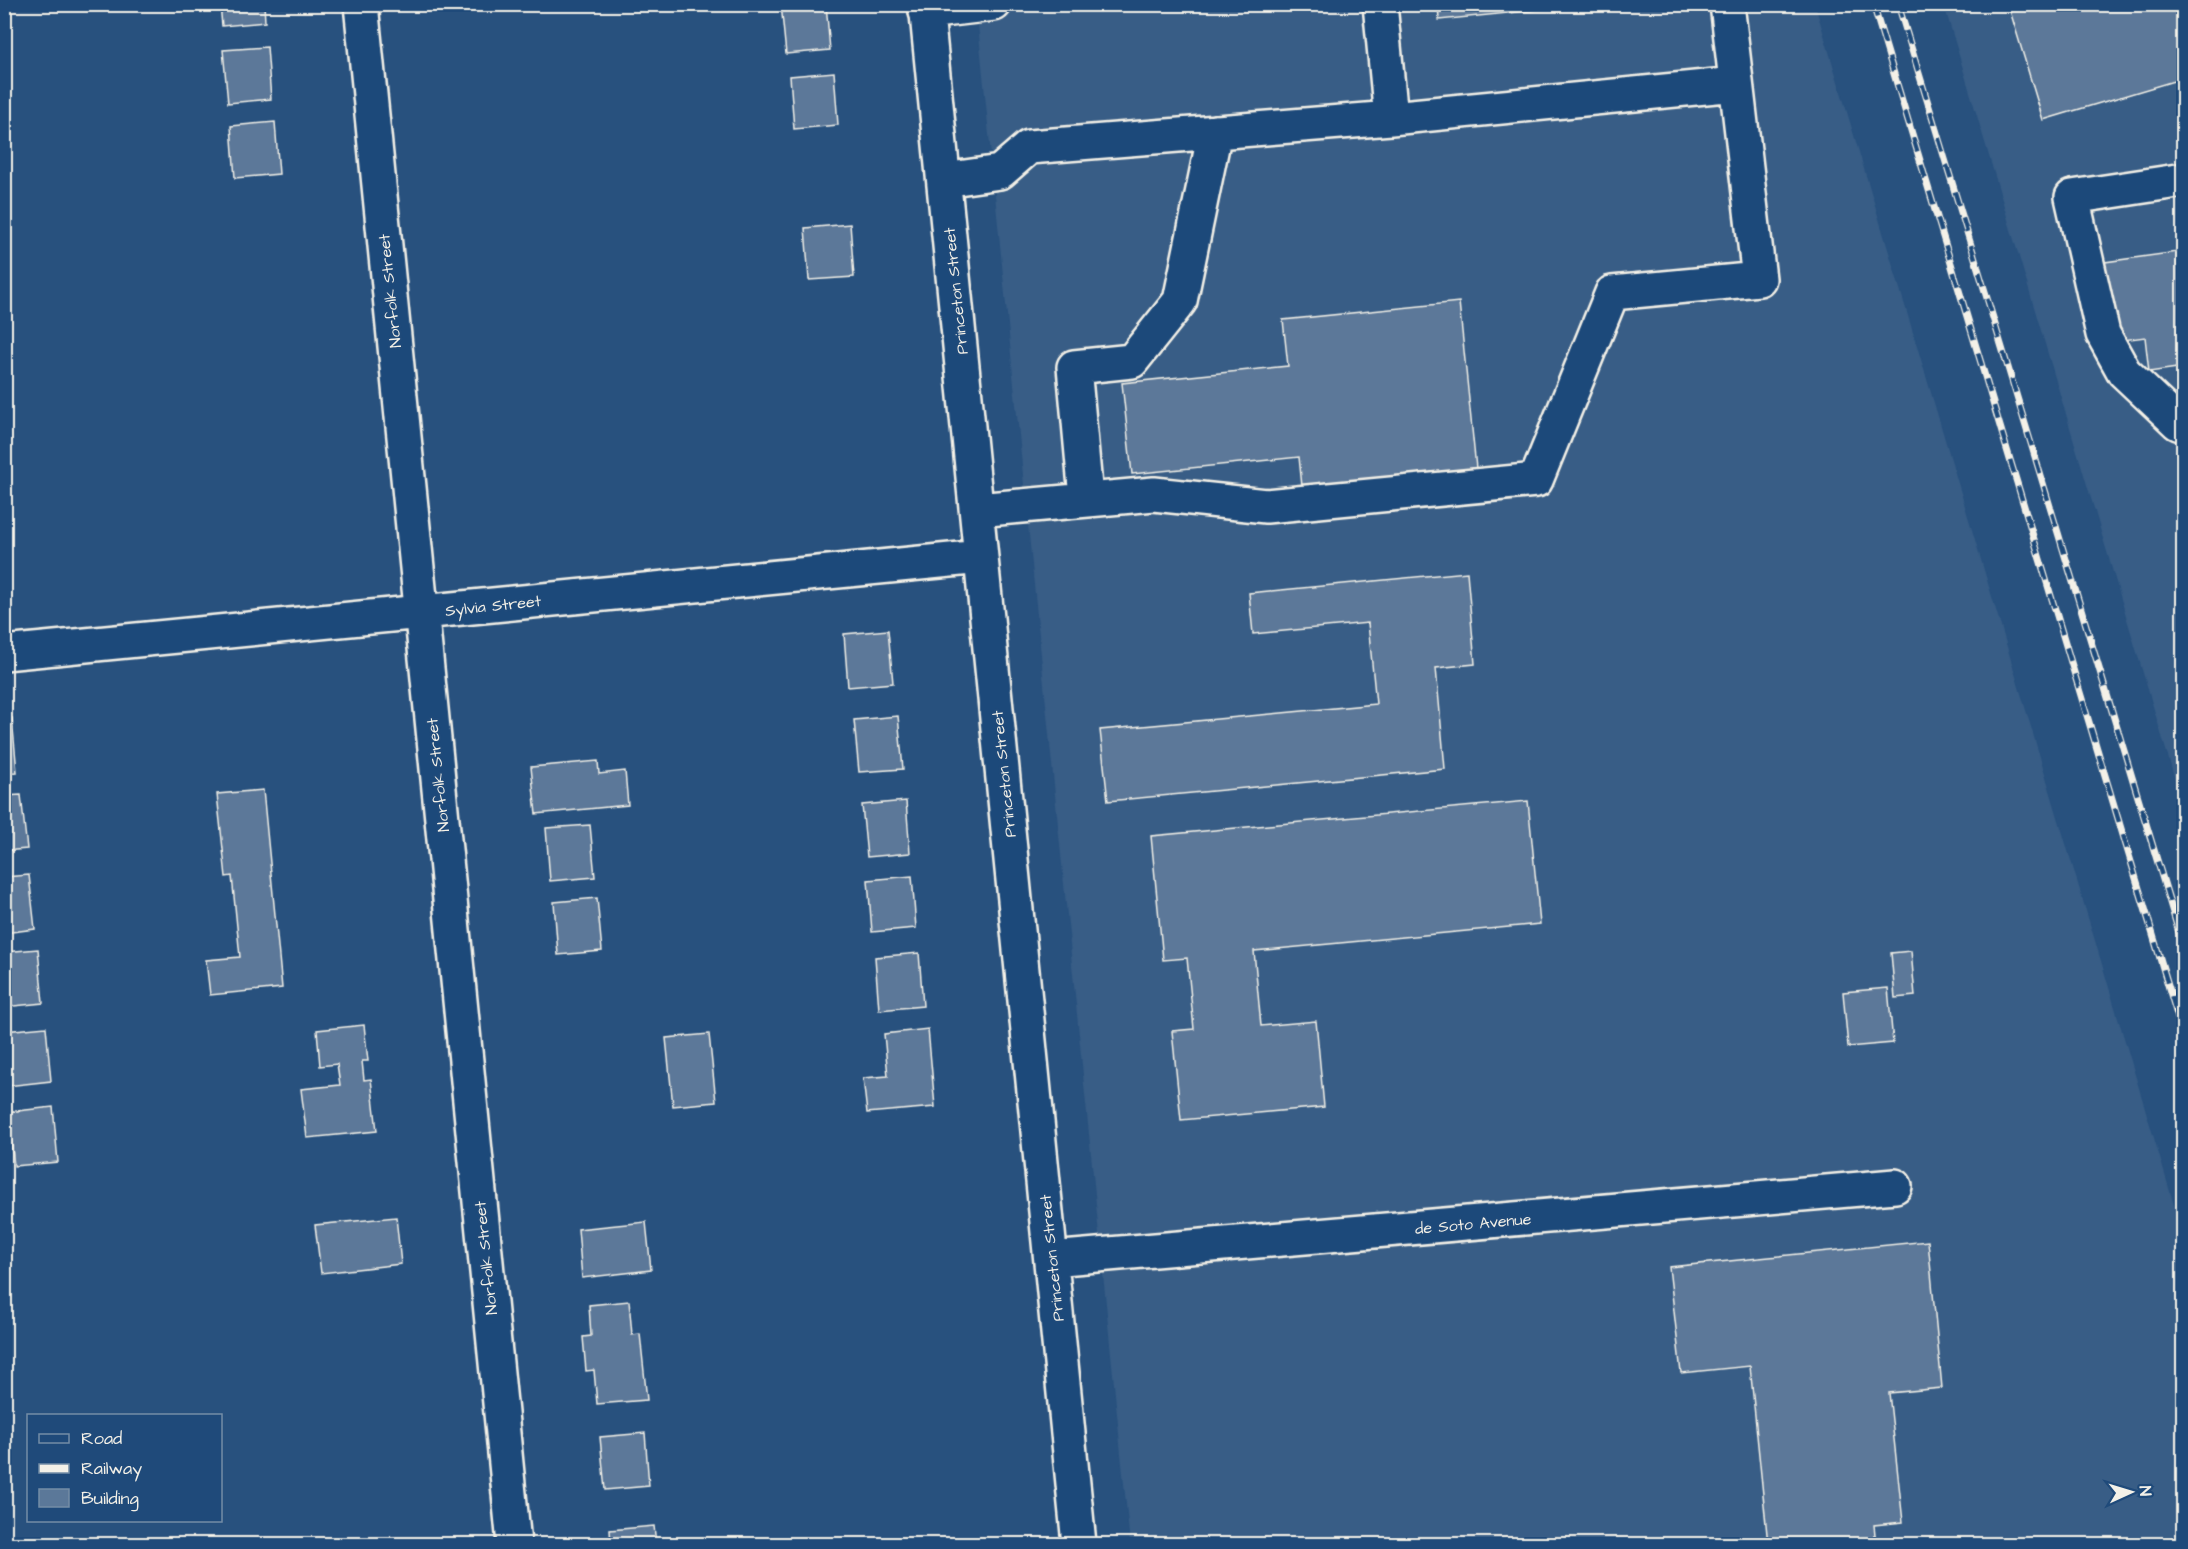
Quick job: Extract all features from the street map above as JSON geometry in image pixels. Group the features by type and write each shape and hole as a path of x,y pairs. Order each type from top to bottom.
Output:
{"street":[{"name":"Norfolk Street","path":"361,4 514,1545"},
{"path":"926,8 994,4"},
{"path":"1380,4 1391,118"},
{"path":"977,510 1086,498 1154,494 1266,506 1536,480 1612,293 1759,279 1727,4"},
{"name":"Princeton Street","path":"926,8 1079,1545"},
{"path":"944,180 1000,172 1029,147 1391,118 1736,84"},
{"path":"1086,498 1074,367 1132,361 1180,301 1215,132"},
{"path":"2184,180 2072,197 2103,334 2124,372 2178,423 2184,425"},
{"name":"Sylvia Street","path":"4,653 981,557"},
{"name":"de Soto Avenue","path":"1051,1259 1895,1186"}],"shaded area":[{"path":"976,5 1815,5 2183,1235 2183,1544 1130,1544"},
{"path":"1944,5 2183,5 2183,807"}],"building":[{"path":"220,4 264,4 265,22 222,26"},
{"path":"781,4 826,4 830,50 786,54"},
{"path":"1438,4 1598,4 1439,20"},
{"path":"2008,4 2184,4 2184,78 2043,120"},
{"path":"267,47 271,99 228,103 223,50"},
{"path":"834,72 838,125 794,129 790,76"},
{"path":"275,122 279,174 235,178 231,126"},
{"path":"850,224 854,277 809,280 805,228"},
{"path":"2184,251 2184,367 2149,372 2145,337 2115,341 2105,262"},
{"path":"1459,302 1477,478 1303,496 1299,457 1132,474 1122,383 1288,366 1283,320"},
{"path":"1467,572 1475,664 1436,668 1445,769 1108,801 1100,730 1376,704 1368,623 1253,634 1249,593"},
{"path":"888,630 893,683 848,687 844,634"},
{"path":"898,716 903,769 859,772 854,720"},
{"path":"4,718 12,718 17,772 4,773"},
{"path":"598,761 599,774 625,771 628,805 536,814 531,767"},
{"path":"263,790 282,988 210,995 206,960 240,957 232,876 226,877 217,794"},
{"path":"21,795 27,849 4,851 4,796"},
{"path":"906,801 910,853 867,857 862,805"},
{"path":"1528,801 1540,924 1254,951 1261,1026 1316,1021 1324,1107 1181,1120 1172,1031 1194,1029 1187,958 1163,960 1151,836"},
{"path":"590,825 595,877 550,881 546,828"},
{"path":"29,875 35,929 4,933 4,877"},
{"path":"912,876 916,928 872,932 868,880"},
{"path":"597,898 602,951 558,955 554,902"},
{"path":"38,949 43,1003 4,1007 4,952"},
{"path":"1911,951 1915,996 1895,998 1891,953"},
{"path":"919,953 923,1006 879,1010 875,957"},
{"path":"1888,988 1893,1043 1848,1047 1843,992"},
{"path":"364,1025 368,1061 362,1061 364,1080 371,1079 377,1131 307,1138 301,1089 340,1085 337,1064 320,1066 317,1030"},
{"path":"46,1027 51,1081 7,1086 4,1031"},
{"path":"928,1029 935,1107 867,1113 863,1078 888,1076 884,1034"},
{"path":"709,1034 716,1102 673,1106 666,1038"},
{"path":"53,1107 58,1162 14,1166 8,1112"},
{"path":"396,1217 401,1264 321,1273 315,1225"},
{"path":"646,1222 651,1270 582,1278 578,1229"},
{"path":"1928,1241 1942,1388 1889,1393 1903,1522 1874,1525 1876,1544 1768,1544 1750,1366 1681,1373 1669,1267"},
{"path":"629,1301 632,1335 640,1334 647,1400 597,1404 594,1370 586,1371 583,1337 591,1336 589,1305"},
{"path":"645,1433 649,1486 605,1490 600,1437"},
{"path":"654,1526 656,1544 611,1544 610,1530"}],"railway":[{"path":"1873,4 2184,1038"},
{"path":"1898,4 2184,949"}]}
